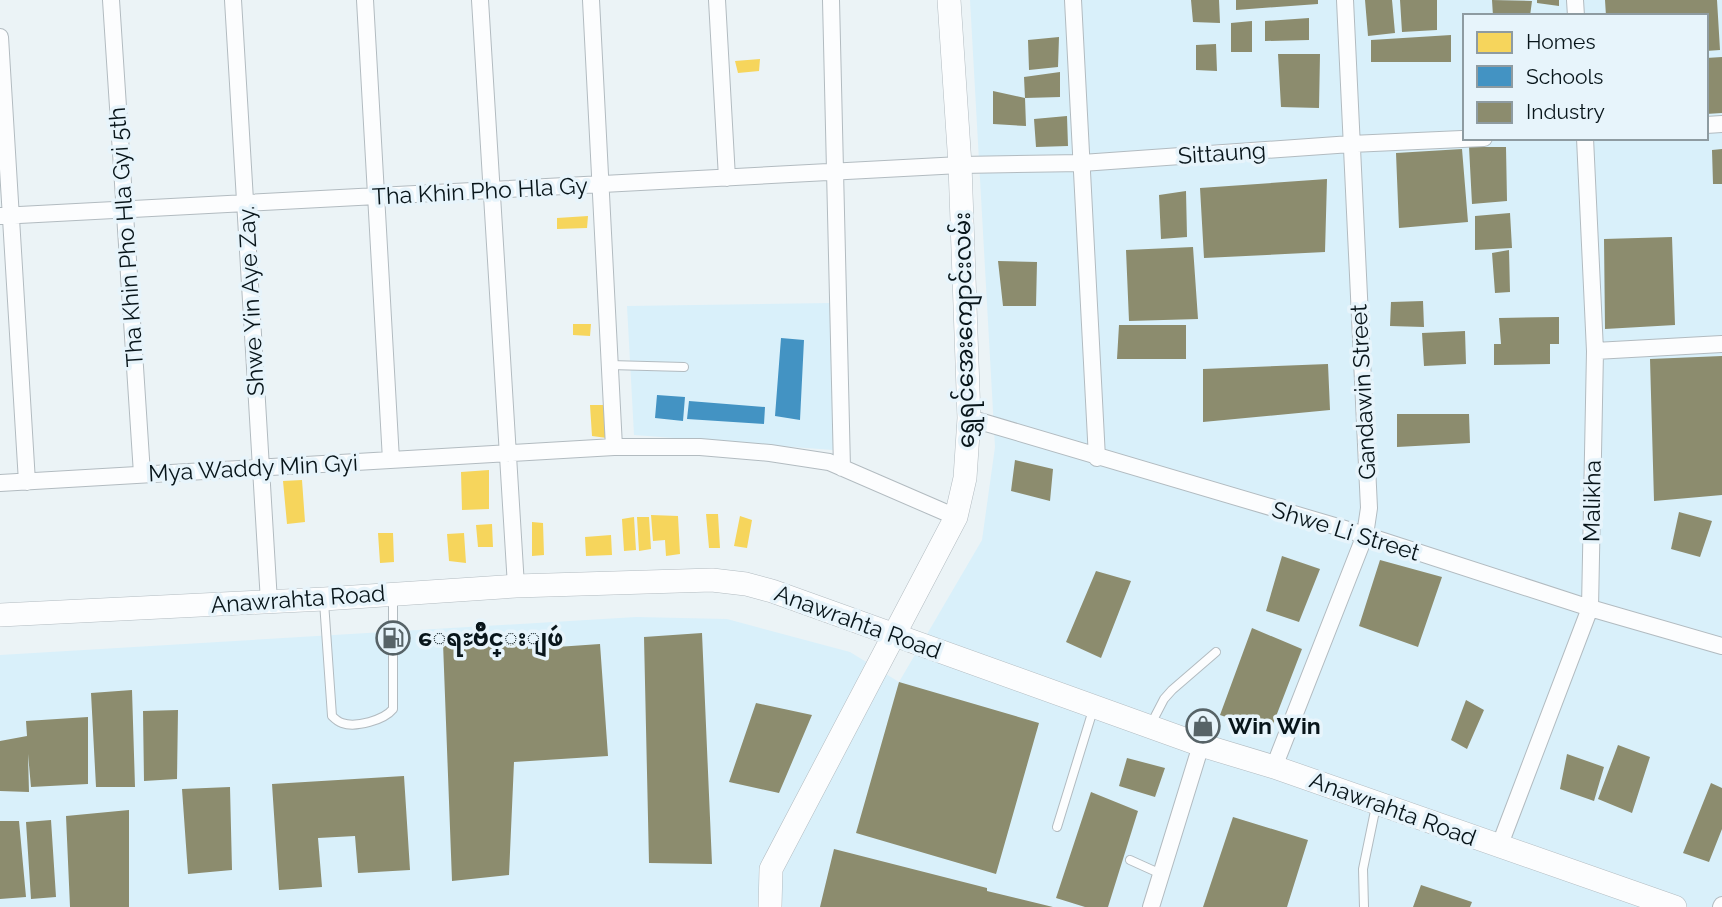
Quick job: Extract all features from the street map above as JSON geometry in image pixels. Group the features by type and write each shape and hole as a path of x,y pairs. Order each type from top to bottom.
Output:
{"main road":[{"name":"ရွှေရင်အေးကျောင်းလမ်း","path":"770,907 771,869 956,517 965,478 969,418 960,165 949,0"},
{"name":"Anawrahta Road","path":"0,615 324,599 516,586 712,580 746,584 1201,745 1274,767 1660,905"}],"street":[{"name":"Tha Khin Pho Hla Gyi 5th","path":"111,0 142,474"},
{"name":"Shwe Yin Aye Zay.","path":"233,0 269,602"},
{"path":"365,0 391,460"},
{"path":"480,0 516,586"},
{"path":"591,0 614,447"},
{"path":"717,0 727,178"},
{"path":"831,0 842,468"},
{"path":"1073,0 1097,458"},
{"name":"Gandawin Street","path":"1274,767 1365,535 1368,508 1345,0"},
{"path":"0,37 5,216 27,482"},
{"name":"Sittaung","path":"960,165 1082,163 1463,139"},
{"name":"Malikha","path":"1499,848 1590,608 1595,351 1584,140"},
{"name":"Tha Khin Pho Hla Gy","path":"5,216 960,165"},
{"path":"1595,351 1722,344"},
{"name":"Shwe Li Street","path":"969,418 1365,535 1590,608 1722,646"},
{"name":"Mya Waddy Min Gyi","path":"0,483 614,447 700,447 770,453 828,462 956,517"},
{"path":"1151,907 1201,745"}],"lane":[{"path":"610,365 684,367"},
{"path":"324,599 332,716 341,723 359,723 387,717 393,709 393,593"},
{"path":"1150,726 1164,699 1172,690 1216,652"},
{"path":"1057,827 1094,706"},
{"path":"1364,907 1363,869 1377,804"},
{"path":"1130,860 1161,874"}],"shaded area":[{"path":"970,0 1722,0 1722,907 0,907 0,655 636,617 727,619 850,652 899,682 982,540 995,447"},
{"path":"831,303 833,450 634,435 627,306"}],"building: Homes":[{"path":"760,59 759,71 738,73 735,61"},
{"path":"588,216 587,228 557,229 557,218"},
{"path":"573,324 591,324 590,336 573,335"},
{"path":"590,405 605,405 607,438 592,436"},
{"path":"489,470 489,509 462,510 461,472"},
{"path":"302,480 305,522 287,524 283,481"},
{"path":"706,514 718,514 720,548 709,548"},
{"path":"651,515 678,516 680,554 666,556 665,540 653,541"},
{"path":"740,516 752,520 747,548 734,546"},
{"path":"634,517 636,550 624,551 622,519"},
{"path":"637,517 649,517 651,549 639,551"},
{"path":"532,522 543,523 544,555 532,556"},
{"path":"492,524 493,547 478,547 476,525"},
{"path":"378,533 393,533 394,562 380,563"},
{"path":"464,533 466,563 449,561 447,534"},
{"path":"611,535 612,555 586,556 585,537"}],"building: Schools":[{"path":"781,338 804,340 800,420 775,416"},
{"path":"657,395 685,397 683,421 655,418"},
{"path":"689,401 765,407 764,424 687,419"}],"building: Industry":[{"path":"1191,0 1219,0 1220,23 1193,22"},
{"path":"1236,0 1318,0 1318,4 1236,10"},
{"path":"1365,0 1392,0 1395,33 1368,36"},
{"path":"1400,0 1437,0 1437,30 1402,32"},
{"path":"1492,0 1532,1 1530,14 1493,14"},
{"path":"1537,0 1559,0 1559,6 1537,3"},
{"path":"1605,0 1717,0 1720,50 1708,51 1708,14 1606,14"},
{"path":"1309,18 1309,40 1265,41 1265,21"},
{"path":"1252,21 1252,52 1231,52 1231,23"},
{"path":"1451,35 1451,62 1371,62 1371,40"},
{"path":"1059,37 1058,67 1029,70 1028,40"},
{"path":"1216,44 1217,71 1196,70 1196,45"},
{"path":"1278,54 1320,54 1319,108 1281,107"},
{"path":"1722,57 1722,113 1708,114 1708,58"},
{"path":"1060,72 1060,97 1025,98 1024,77"},
{"path":"993,91 1025,98 1026,126 993,124"},
{"path":"1067,116 1068,146 1036,147 1034,119"},
{"path":"1469,147 1506,147 1507,201 1472,204"},
{"path":"1462,149 1468,222 1399,228 1396,153"},
{"path":"1722,149 1722,184 1713,184 1712,150"},
{"path":"1327,179 1325,252 1204,258 1200,188"},
{"path":"1186,191 1187,237 1161,239 1159,195"},
{"path":"1510,213 1512,248 1475,250 1475,216"},
{"path":"1672,237 1675,325 1605,329 1604,239"},
{"path":"1193,247 1198,319 1129,321 1126,250"},
{"path":"1509,250 1510,292 1495,293 1492,253"},
{"path":"998,261 1037,262 1036,306 1003,306"},
{"path":"1423,301 1424,327 1390,326 1391,302"},
{"path":"1559,317 1559,344 1550,344 1550,364 1494,365 1494,344 1501,344 1499,318"},
{"path":"1119,325 1186,325 1186,359 1117,359"},
{"path":"1465,331 1466,364 1424,366 1422,333"},
{"path":"1722,356 1722,495 1654,501 1650,359"},
{"path":"1328,364 1330,410 1203,422 1203,369"},
{"path":"1397,414 1469,414 1470,443 1397,447"},
{"path":"1015,460 1053,469 1050,501 1011,491"},
{"path":"1679,512 1712,521 1700,557 1671,549"},
{"path":"1282,556 1320,569 1299,622 1266,611"},
{"path":"1380,560 1442,577 1418,647 1359,626"},
{"path":"1096,571 1131,581 1101,658 1066,642"},
{"path":"1252,628 1302,649 1270,732 1220,715"},
{"path":"702,633 712,864 649,863 644,637"},
{"path":"528,640 528,649 600,644 608,756 514,762 509,875 452,881 443,643"},
{"path":"899,682 1039,723 996,874 856,833"},
{"path":"132,690 135,787 96,787 91,693"},
{"path":"1466,700 1484,710 1467,749 1451,740"},
{"path":"756,703 812,715 779,793 729,782"},
{"path":"178,710 177,779 144,781 143,711"},
{"path":"88,717 88,784 31,787 28,754 29,792 0,791 0,741 27,736 26,721"},
{"path":"1618,745 1650,757 1632,813 1598,799"},
{"path":"1567,754 1604,767 1594,801 1560,789"},
{"path":"1127,758 1165,768 1155,797 1119,786"},
{"path":"404,776 410,870 358,873 355,836 318,838 322,887 279,890 272,784"},
{"path":"1711,783 1722,788 1722,829 1709,862 1683,853"},
{"path":"230,787 232,870 188,874 182,789"},
{"path":"1091,792 1138,811 1108,907 1085,907 1056,898"},
{"path":"129,810 129,907 70,907 66,816"},
{"path":"1233,817 1308,840 1287,907 1203,907"},
{"path":"51,820 56,897 31,899 26,822"},
{"path":"0,821 19,821 26,897 0,899"},
{"path":"834,849 987,888 987,891 1053,907 820,907"},
{"path":"1421,885 1472,902 1470,907 1413,907"}],"place":[{"name":"ေရႊဗ်ိဳင္းျဖဴ","path":"393,638"},
{"name":"Win Win","path":"1203,726"}]}
